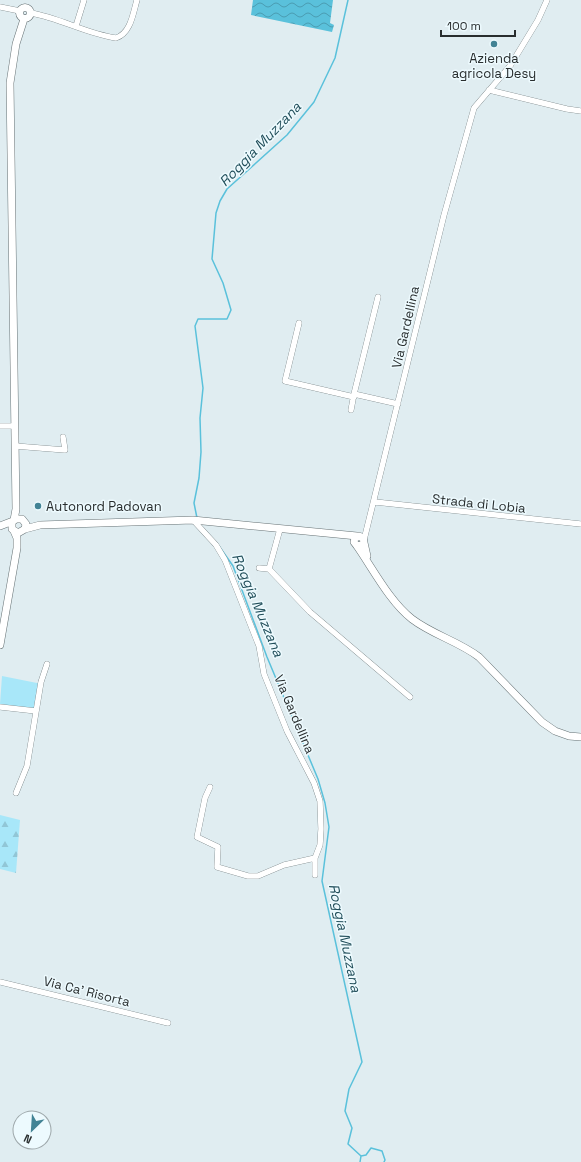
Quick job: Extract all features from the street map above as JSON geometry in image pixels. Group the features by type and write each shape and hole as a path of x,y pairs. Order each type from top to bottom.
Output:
{"street":[{"path":"24,19 29,18 31,0"},
{"path":"76,26 84,0"},
{"path":"20,12 23,8 116,38 125,33 137,0"},
{"path":"547,0 521,49 510,66 489,90 581,111"},
{"path":"0,8 20,12"},
{"path":"20,12 20,15 24,19"},
{"path":"0,645 17,548 17,538 11,524 16,509 10,83 16,44 24,19"},
{"name":"Via Gardellina","path":"359,541 369,525 444,215 466,134 474,108 489,90"},
{"path":"351,410 378,297"},
{"path":"299,323 285,381 398,404"},
{"path":"0,426 15,426"},
{"path":"15,446 65,450 64,437"},
{"name":"Strada di Lobia","path":"375,502 581,524"},
{"path":"16,509 26,524 25,529"},
{"path":"0,526 13,520 23,520 40,525"},
{"name":"Via Gardellina","path":"196,521 216,545 225,560 258,646 264,674 287,731 314,783 320,800 320,845 315,858 315,875"},
{"path":"0,526 20,532 40,525 210,521 339,536 359,541 369,564 406,614 425,627 467,648 479,657 542,722 555,731 570,736 581,737"},
{"path":"269,570 280,529"},
{"path":"260,568 269,570 310,612 410,697"},
{"path":"16,793 27,766 41,682 47,664"},
{"path":"0,707 36,711"},
{"path":"210,787 205,798 197,837 218,847 217,867 248,876 258,876 284,865 315,858"},
{"name":"Via Ca' Risorta","path":"0,982 168,1023"}],"green space":[{"path":"2,676 42,684 36,710 0,704"},
{"path":"0,815 20,820 16,873 0,869"}],"water":[{"path":"253,0 333,0 330,23 334,25 332,32 251,15"}],"waterway":[{"name":"Roggia Muzzana","path":"197,518 194,503 199,478 201,452 200,418 203,388 195,326 198,319 227,319 231,310 223,283 212,259 216,213 220,201 227,189 287,135 314,102 335,58 348,0"},
{"name":"Roggia Muzzana","path":"219,546 233,566 267,657 318,779 325,803 329,827 322,881 362,1062 349,1089 345,1111 352,1128 348,1144 361,1156 360,1162"},
{"path":"361,1156 366,1155 371,1148 382,1151 385,1160 384,1162"}],"place":[{"name":"Azienda agricola Desy","path":"494,44"},
{"name":"Autonord Padovan","path":"38,506"}]}
